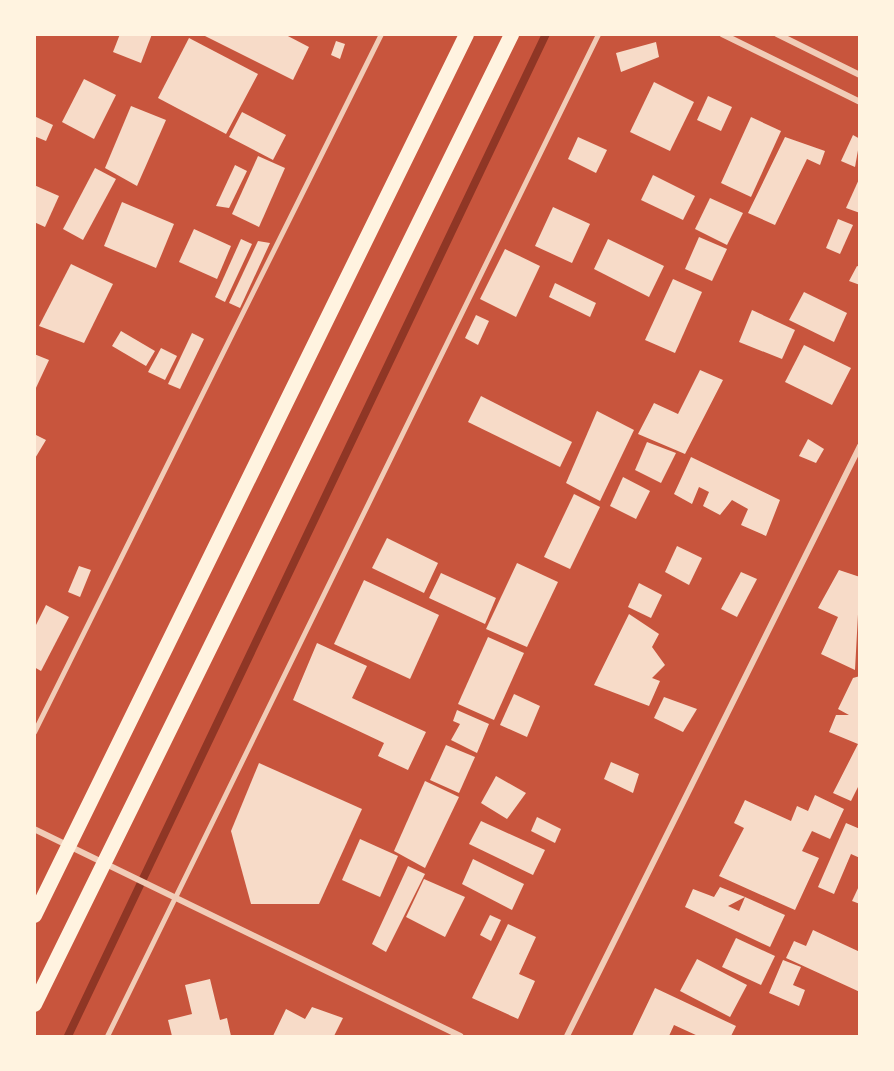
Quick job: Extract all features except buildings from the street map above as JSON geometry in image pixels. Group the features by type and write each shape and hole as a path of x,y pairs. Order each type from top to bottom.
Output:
{"main road":[{"path":"34,915 466,34"},
{"path":"34,1004 511,34"}],"street":[{"path":"723,34 860,102"},
{"path":"777,34 860,75"},
{"path":"567,1036 860,446"},
{"path":"34,829 460,1036"}],"lane":[{"path":"34,732 381,34"},
{"path":"107,1036 598,34"}],"waterway":[{"path":"68,1036 546,34"}]}
